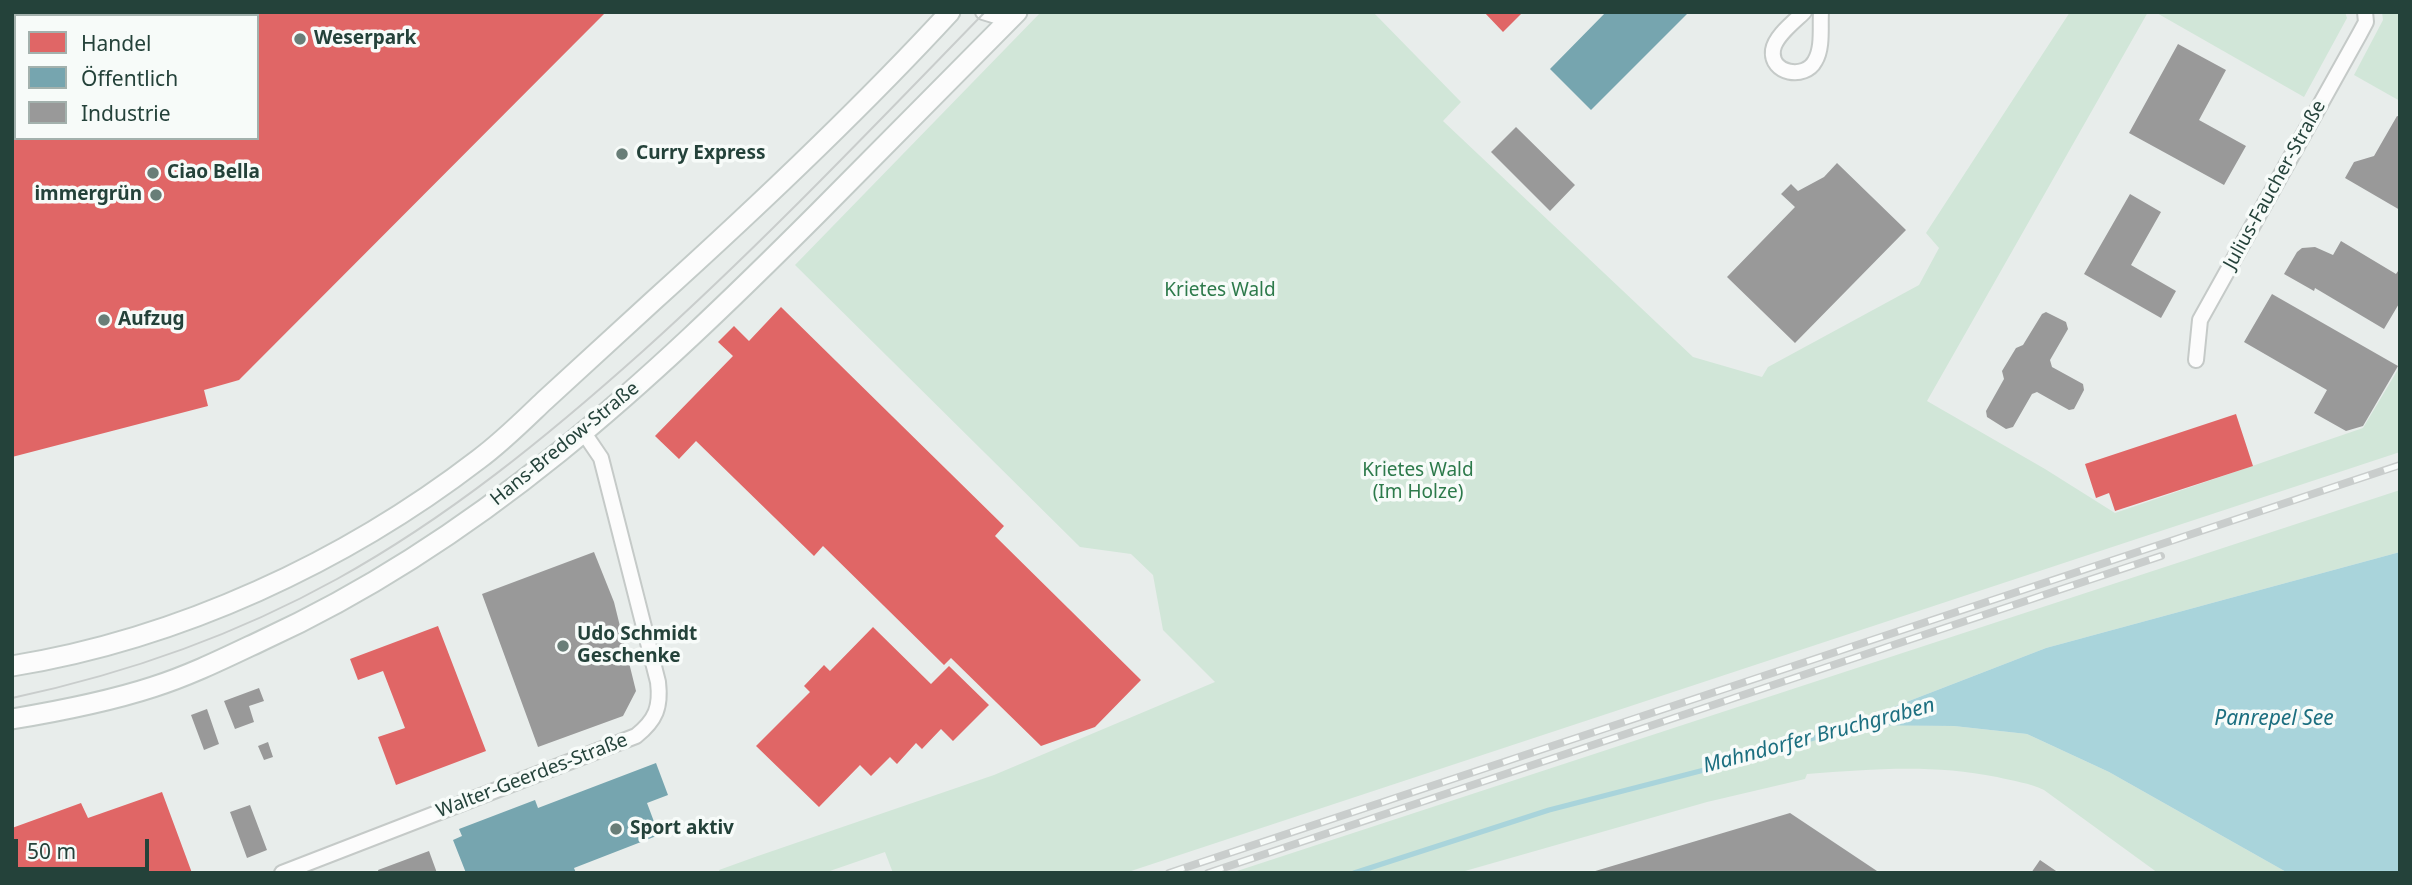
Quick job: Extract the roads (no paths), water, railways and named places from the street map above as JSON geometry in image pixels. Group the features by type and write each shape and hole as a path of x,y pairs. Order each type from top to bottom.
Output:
{"main road":[{"path":"12,666 57,659 139,636 276,584 365,536 425,499 481,458 740,222 799,167 950,12"},
{"name":"Hans-Bredow-Straße","path":"12,719 65,710 153,687 201,669 294,626 410,561 512,491 583,433 735,295 1011,15"}],"street":[{"path":"983,12 1011,15"},
{"path":"1804,12 1776,42 1772,53 1777,65 1797,74 1815,63 1819,51 1821,12"},
{"name":"Julius-Faucher-Straße","path":"2196,360 2200,320 2366,22 2365,12"},
{"name":"Walter-Geerdes-Straße","path":"282,873 636,736 650,725 659,705 659,682 601,458 583,433"}],"water":[{"name":"Panrepel See","path":"2400,552 2400,873 2288,873 2109,772 2027,734 1954,726 1855,725 1865,718 2046,648"}],"waterway":[{"name":"Mahndorfer Bruchgraben","path":"1354,873 1549,810 1743,760 1862,723"}],"tram line":[{"path":"12,698 138,665 260,618 378,555 458,502 571,414 688,310 817,184 985,12"}],"railway":[{"path":"1169,873 2400,465"},
{"path":"1208,873 2161,556"}],"place":[{"name":"Weserpark","path":"300,39"},
{"name":"Curry Express","path":"622,154"},
{"name":"Ciao Bella","path":"153,173"},
{"name":"immergrün","path":"156,195"},
{"name":"Aufzug","path":"104,320"},
{"name":"Udo Schmidt Geschenke","path":"563,646"},
{"name":"Sport aktiv","path":"616,829"}],"park label":[{"name":"Krietes Wald","path":"1220,291"},
{"name":"Krietes Wald (Im Holze)","path":"1418,482"}]}
